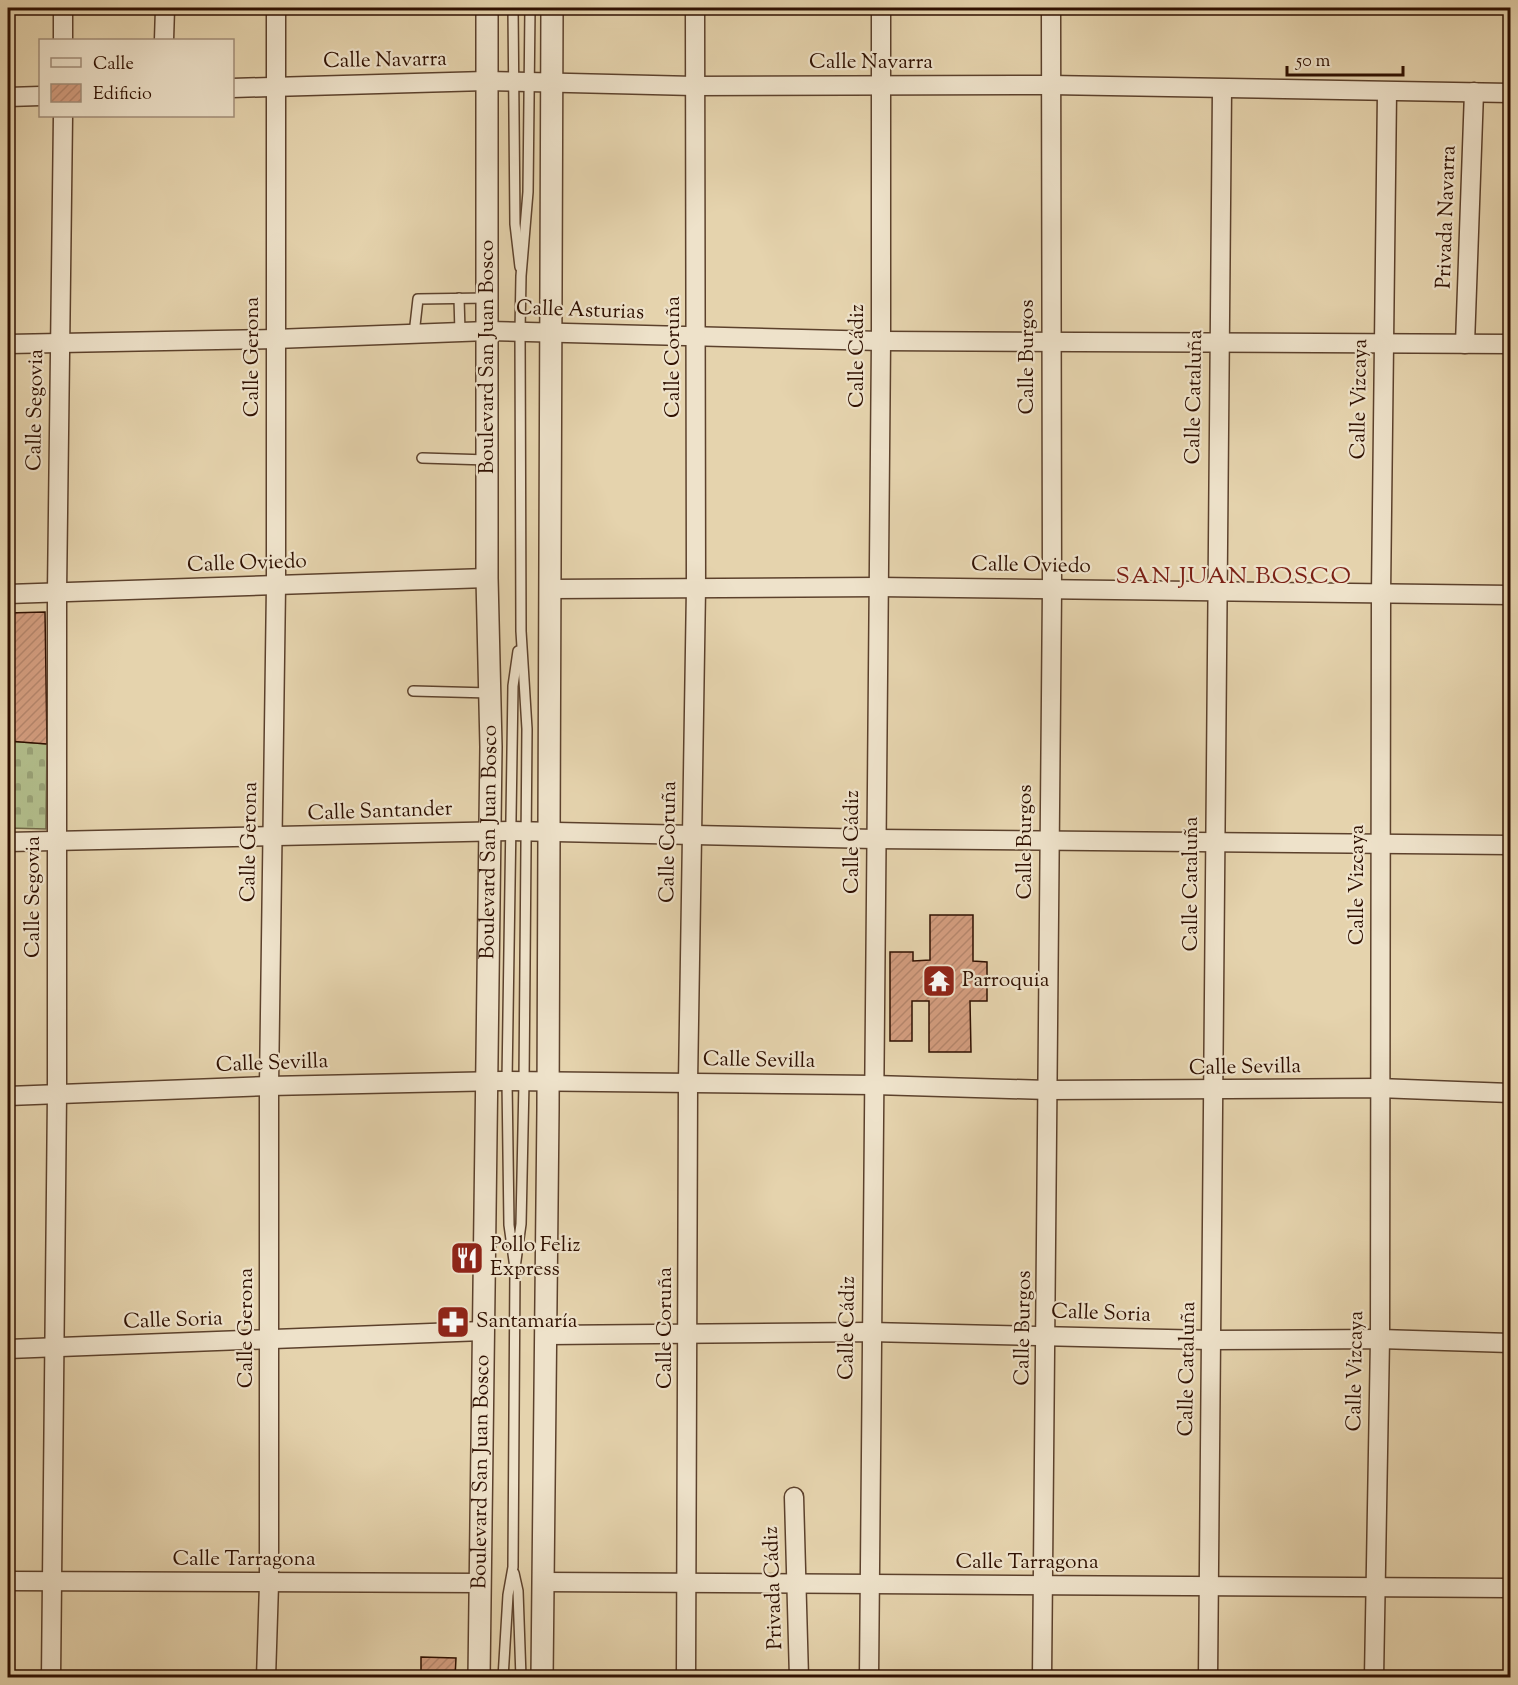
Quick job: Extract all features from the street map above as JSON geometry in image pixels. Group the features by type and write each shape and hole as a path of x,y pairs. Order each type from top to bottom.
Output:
{"street":[{"path":"63,8 63,39"},
{"path":"164,39 165,8"},
{"name":"Calle Gerona","path":"266,1677 269,1584 269,1086 276,586 276,8"},
{"name":"Boulevard San Juan Bosco","path":"479,1677 483,1331 506,1082 488,831 490,693 487,8"},
{"path":"542,1677 547,1335 552,8"},
{"name":"Calle Coruña","path":"686,1677 689,1334 688,1083 696,588 695,8"},
{"name":"Calle Cádiz","path":"869,1677 870,1332 881,341 879,86 881,8"},
{"name":"Calle Burgos","path":"1042,1677 1047,1335 1048,840 1052,589 1051,8"},
{"name":"Calle Navarra","path":"234,88 486,81 694,86 1050,85 1222,90 1510,93"},
{"name":"Calle Cataluña","path":"1208,1677 1222,90"},
{"name":"Calle Vizcaya","path":"1374,1677 1380,1339 1378,1088 1387,92"},
{"name":"Privada Navarra","path":"1465,344 1474,92"},
{"path":"8,97 39,96"},
{"name":"Calle Segovia","path":"51,1677 57,1094 57,592 63,117"},
{"name":"Calle Asturias","path":"8,344 550,331 881,341 1510,344"},
{"name":"Calle Oviedo","path":"8,594 488,578"},
{"name":"Calle Oviedo","path":"550,589 878,587 1510,595"},
{"name":"Calle Santander","path":"8,843 518,831 875,839 1381,845 1510,844"},
{"name":"Calle Sevilla","path":"8,1096 269,1086 506,1082 874,1085 1048,1090 1214,1091 1378,1088 1510,1093"},
{"name":"Calle Soria","path":"8,1349 270,1341 483,1331"},
{"name":"Calle Soria","path":"547,1335 870,1332 1210,1340 1380,1339 1510,1343"},
{"name":"Privada Cádiz","path":"794,1497 799,1677"},
{"name":"Calle Tarragona","path":"8,1581 269,1584 480,1583"},
{"name":"Calle Tarragona","path":"543,1582 1042,1587 1510,1588"}],"lane":[{"path":"503,1677 508,1595 513,1567 515,1268 509,1225 506,1082 518,831 527,729 521,631 520,331 521,276 528,192 521,82 513,8"},
{"path":"521,276 515,224 521,82 530,8"},
{"path":"459,298 460,332"},
{"path":"414,334 418,299 488,298"},
{"path":"422,458 488,460"},
{"path":"515,1268 521,1234 506,1082 518,831 513,686 521,631"},
{"path":"413,691 490,693"},
{"path":"513,1567 518,1592 521,1677"}],"green space":[{"path":"8,741 47,744 46,829 8,828"}],"building":[{"path":"45,612 47,744 8,741 8,613"},
{"name":"Parroquia","path":"930,915 973,915 973,961 987,962 987,1001 970,1001 971,1052 929,1052 929,1001 912,1001 912,1041 890,1041 890,952 913,952 913,961 930,960"},
{"path":"421,1657 456,1658 455,1678 421,1678"}],"place":[{"name":"Parroquia","path":"939,981"},
{"name":"Pollo Feliz Express","path":"467,1258"},
{"name":"Santamaría","path":"453,1322"}],"district":[{"name":"SAN JUAN BOSCO","path":"1234,577"}]}
